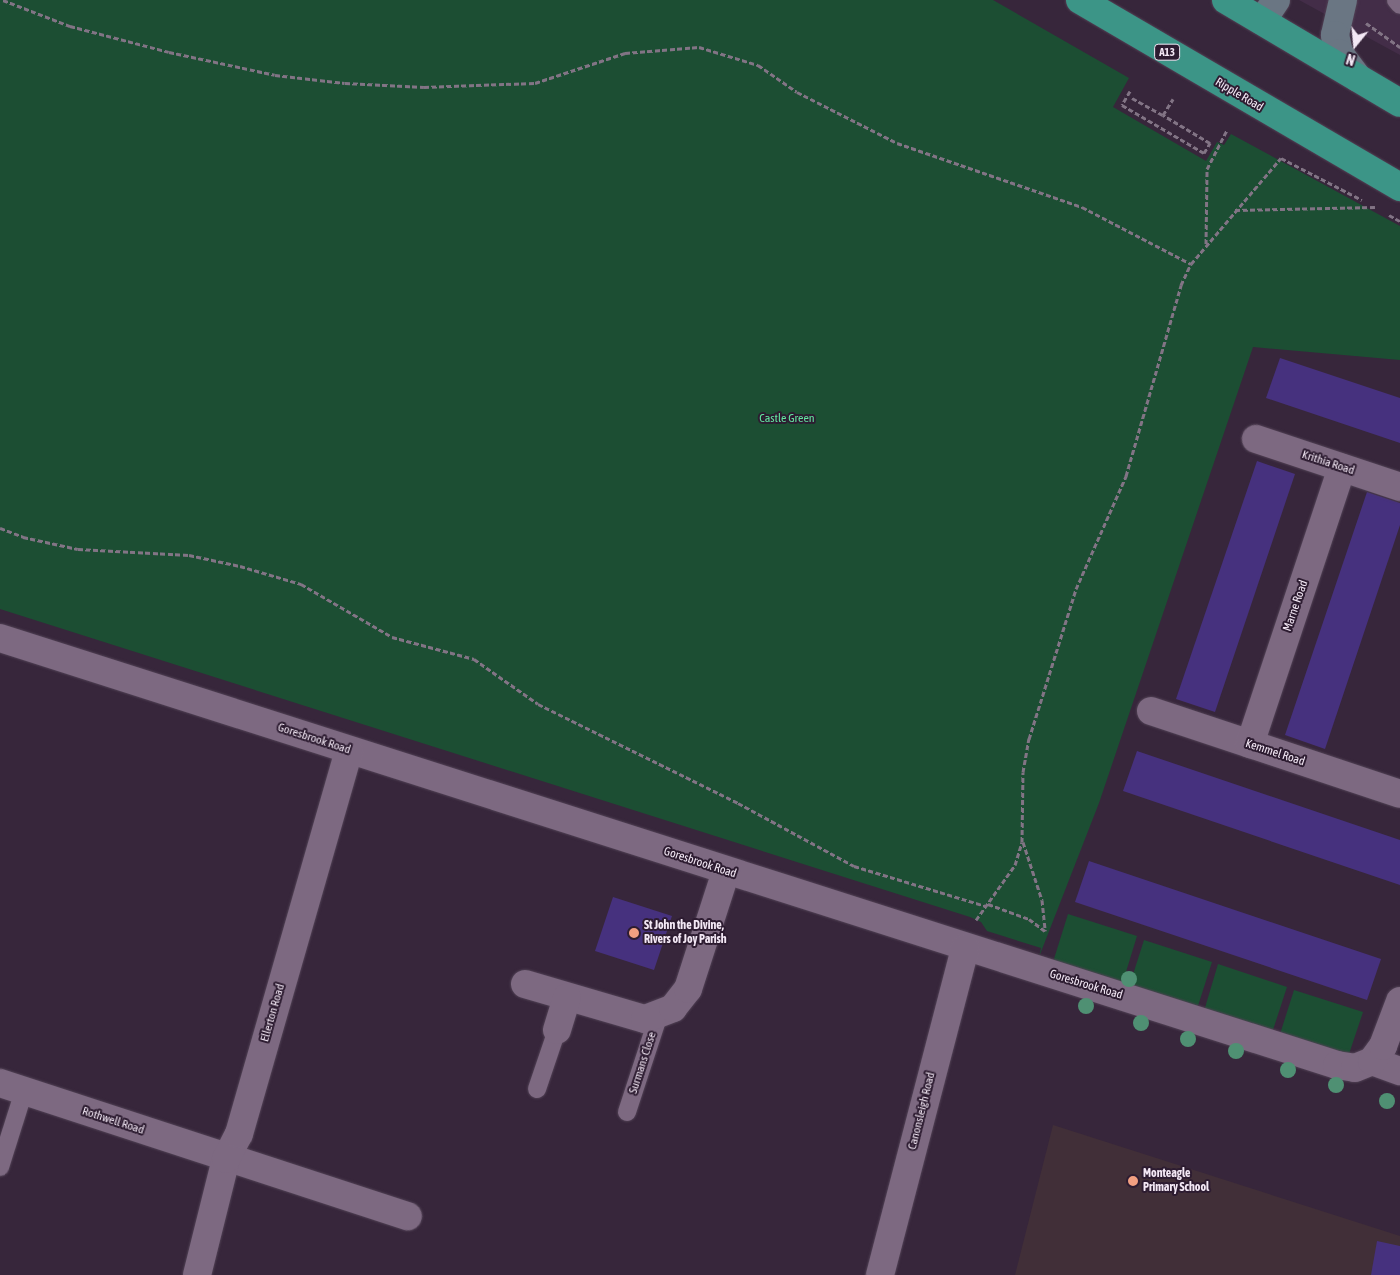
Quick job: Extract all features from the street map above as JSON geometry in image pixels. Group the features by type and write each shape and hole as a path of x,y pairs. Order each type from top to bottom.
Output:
{"highway":[{"name":"Ripple Road","path":"1080,0 1400,187"},
{"path":"1226,0 1269,10 1358,78 1400,103"}],"street":[{"path":"1352,9 1335,35 1339,53 1358,78"},
{"name":"Krithia Road","path":"1256,439 1400,487"},
{"name":"Marne Road","path":"1250,744 1342,468"},
{"name":"Goresbrook Road","path":"0,638 726,872 1336,1065 1355,1068 1372,1061"},
{"name":"Kemmel Road","path":"1151,712 1400,794"},
{"name":"Ellerton Road","path":"197,1275 226,1159 239,1134 349,750"},
{"path":"659,1014 673,1008 688,989 726,872"},
{"name":"Canonsleigh Road","path":"880,1275 964,947"},
{"name":"Surmans Close","path":"525,984 645,1018 659,1014"},
{"path":"556,1030 566,997"},
{"path":"1400,1001 1383,1046 1372,1061 1400,1071"},
{"name":"Rothwell Road","path":"12,1087 226,1159 408,1216"}],"lane":[{"path":"1396,0 1400,5"},
{"name":"Surmans Close","path":"627,1112 659,1014"},
{"path":"537,1089 556,1030"},
{"path":"0,1167 12,1087"}],"path":[{"path":"3,0 70,26 169,52 275,76 345,83 424,87 535,83 625,54 699,47 758,65 798,92 896,143 1082,206 1191,264"},
{"path":"1352,9 1400,47"},
{"path":"1130,91 1122,105 1204,153 1210,143 1132,98"},
{"path":"1163,116 1173,99"},
{"path":"1206,245 1207,169 1227,130"},
{"path":"964,947 968,930 1015,866 1022,842 1023,772 1030,739 1076,589 1126,476 1181,285 1191,264 1234,210 1281,158 1400,221"},
{"path":"1234,210 1375,207"},
{"path":"0,528 23,538 78,549 189,556 240,566 301,584 392,637 474,659 538,704 738,803 854,866 1030,919 1046,931 1042,900 1022,842"}],"shaded area":[{"path":"1299,0 1400,0 1400,55"},
{"name":"Monteagle Primary School","path":"1053,1125 1400,1236 1400,1275 1015,1275"}],"green space":[{"name":"Castle Green","path":"0,0 993,0 1129,78 1113,107 1206,161 1217,142 1224,145 1231,134 1400,226 1400,360 1253,347 1099,803 1039,957 1041,948 987,931 981,922 970,917 0,609"},
{"path":"1068,914 1137,936 1122,985 1053,962"},
{"path":"1144,940 1212,962 1197,1009 1129,987"},
{"path":"1218,964 1287,987 1272,1033 1204,1011"},
{"path":"1294,990 1363,1012 1348,1057 1280,1034"}],"building":[{"path":"1280,358 1400,398 1400,443 1266,398"},
{"path":"1257,461 1295,474 1215,712 1176,699"},
{"path":"1367,492 1400,503 1400,525 1325,749 1285,735"},
{"path":"1137,751 1400,840 1400,885 1123,791"},
{"path":"1089,861 1381,959 1367,1000 1075,902"},
{"name":"St John the Divine, Rivers of Joy Parish","path":"613,897 672,916 654,970 595,951"},
{"path":"1377,1241 1400,1246 1400,1275 1371,1275"}],"place":[{"name":"St John the Divine, Rivers of Joy Parish","path":"634,933"},
{"name":"Monteagle Primary School","path":"1133,1181"}]}
